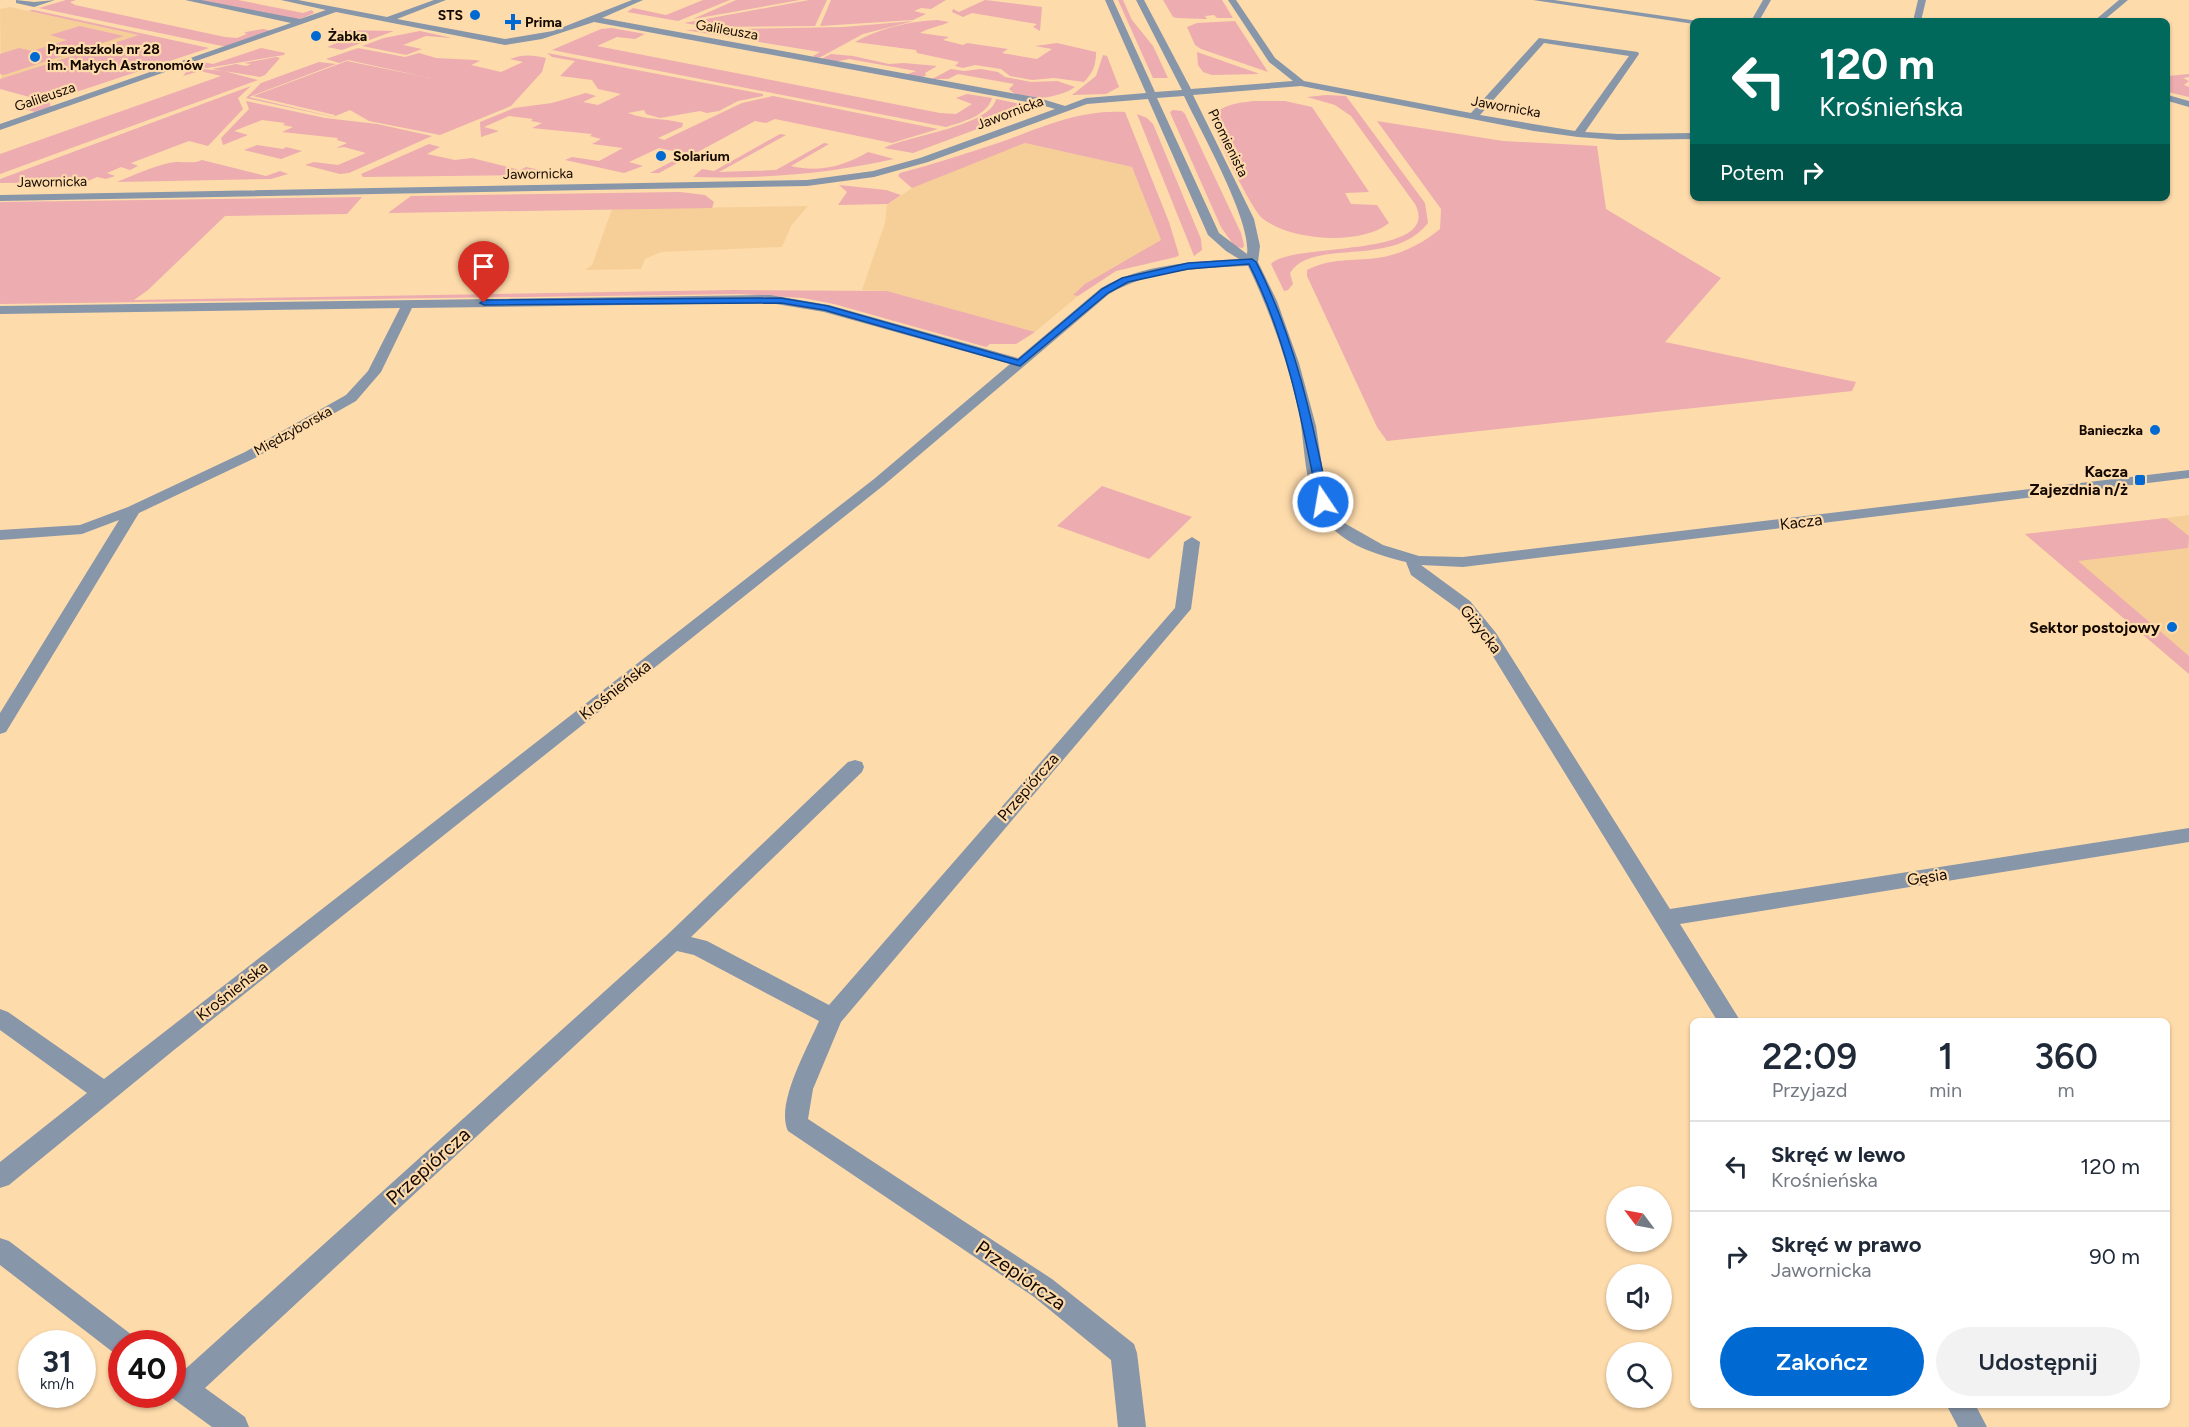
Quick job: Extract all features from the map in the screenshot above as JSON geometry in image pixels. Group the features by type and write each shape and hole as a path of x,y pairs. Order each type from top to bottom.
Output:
{"street":[{"path":"19,1 34,5 51,0"},
{"path":"189,0 303,23"},
{"path":"285,0 505,42 524,41 549,35 639,0"},
{"path":"388,19 442,0"},
{"path":"1109,0 1153,101 1211,245"},
{"name":"Promienista","path":"1140,0 1181,79 1248,219 1254,246 1252,262"},
{"name":"Jawornicka","path":"1232,0 1272,60 1301,83"},
{"path":"1538,0 1690,21"},
{"path":"1757,18 1767,0"},
{"path":"1918,18 1922,0"},
{"path":"2102,18 2124,0"},
{"name":"Galileusza","path":"0,127 335,10"},
{"name":"Galileusza","path":"591,19 1039,101 1064,109"},
{"path":"1474,116 1542,40 1635,54 1578,134"},
{"path":"1181,79 1242,88"},
{"name":"Jawornicka","path":"1189,98 1242,88 1301,83 1578,134 1618,137 1690,136"},
{"name":"Jawornicka","path":"0,198 807,183 874,174 924,160 1064,109 1189,98 1304,93 1314,86"},
{"path":"2170,99 2189,104"},
{"path":"1211,245 1230,249 1252,262 1269,296 1287,342 1308,425 1320,492 1327,512 1338,526 1353,536 1385,550 1414,559"},
{"path":"1188,266 1211,245"},
{"name":"Krośnieńska","path":"0,1177 104,1092 879,483 1111,287 1140,275 1188,266 1252,262"},
{"path":"0,309 781,300 825,308 1020,363"},
{"name":"Międzyborska","path":"0,535 82,529 133,510 250,454 351,398 374,372 408,304"},
{"name":"Kacza","path":"1414,559 1433,563 1463,562 2189,474"},
{"path":"0,728 133,510"},
{"name":"Przepiórcza","path":"1132,1427 1124,1353 1043,1288 796,1124 801,1089 832,1017 1183,609 1192,542"},
{"name":"Giżycka","path":"1414,559 1414,568 1417,572 1464,605 1490,637 1727,1018"},
{"name":"Przepiórcza","path":"186,1378 673,942 855,767"},
{"name":"Gęsia","path":"1664,918 2189,835"},
{"path":"673,942 699,947 832,1017"},
{"path":"0,1018 104,1092"},
{"path":"0,1250 108,1333"},
{"name":"Przepiórcza","path":"186,1391 235,1427"},
{"path":"1962,1408 1973,1427"}],"shaded area":[{"path":"66,0 76,0 70,2 75,5 225,37 237,38 247,34 244,33 246,32 263,29 273,31 227,47 39,8"},
{"path":"198,0 238,0 303,13 312,10 314,13 298,20"},
{"path":"703,0 730,0 678,21 627,12 633,8 666,15"},
{"path":"736,0 800,0 693,19"},
{"path":"809,0 827,0 815,26 710,27 684,23"},
{"path":"831,0 946,0 931,9 921,8 914,11 926,14 913,20 820,26"},
{"path":"985,0 1042,7 1040,31 1033,27 1037,24 972,13 963,17 952,12 953,9 959,12"},
{"path":"1118,0 1123,0 1132,20 1153,46 1168,78 1153,78"},
{"path":"1163,0 1222,0 1233,18 1217,18 1214,15 1205,16 1207,19 1173,17"},
{"name":"Przedszkole nr 28 im. Małych Astronomów","path":"10,7 141,35 1,79 0,9"},
{"path":"29,11 209,48 49,101 51,107 35,112 24,109 33,106 25,104 37,99 0,89 0,79 139,35"},
{"path":"937,20 949,22 920,33 949,37 943,40 963,45 967,43 1008,49 1002,53 1037,59 1052,49 1035,46 1057,43 1096,52 1095,65 1084,82 1054,78 1032,80 1010,76 1001,69 975,65 963,68 955,66 959,62 917,53 916,50 855,42 894,26"},
{"path":"914,21 863,34 817,59 813,56 820,52 685,30 844,27"},
{"path":"1235,21 1268,72 1201,49 1195,45 1187,27 1197,23"},
{"path":"80,26 124,36 4,75 0,74 0,54 19,48 32,51 67,40 50,35"},
{"path":"612,28 645,34 635,39 617,37 597,46 940,113 956,114 972,104 956,98 967,94 992,98 979,114 946,127 552,50 601,29"},
{"path":"344,30 394,31 342,50 327,47 342,41 330,38 339,35 334,33"},
{"path":"420,31 452,38 426,36 403,45 422,49 406,55 362,46 384,38"},
{"path":"261,48 285,53 207,68 190,66 203,62 213,64"},
{"path":"358,48 405,57 419,53 436,58 475,60 480,61 471,65 501,72 523,62 510,59 515,57 546,58 542,72 511,106 440,135 369,121 350,110 334,116 253,96 347,61 430,78 348,60 339,63 326,59"},
{"path":"1197,52 1259,74 1212,75 1203,72 1198,65"},
{"path":"547,53 763,94 763,96 738,101 719,111 707,113 700,111 660,118 646,114 644,110 628,113 683,123 682,127 658,138 664,140 742,103 773,96 938,129 892,143 775,119 766,123 755,121 659,173 650,173 686,154 659,148 629,162 643,166 624,173 565,160 572,157 599,161 623,148 592,144 601,139 590,136 592,134 532,128 542,123 531,121 533,119 509,116 484,127 499,131 481,137 480,122 514,108 552,103 586,93 596,96 583,102 598,105 621,94 598,89 592,80 560,76 575,61 552,57"},
{"path":"831,54 889,64 937,66 925,73 926,75 922,78 905,75 916,71 849,59 835,62 821,59"},
{"path":"1103,55 1107,56 1119,87 1106,94 1072,95 1096,76"},
{"path":"280,58 265,75 260,77 212,69 236,64 246,66 251,64 244,63"},
{"path":"319,62 336,64 249,97 333,117 246,98 261,83"},
{"path":"203,69 224,71 258,80 0,174 0,154 221,76 200,71 183,76 187,71"},
{"path":"951,69 964,71 981,69 1031,82 1057,81 1075,87 1060,94 1032,98 1015,94 1009,89 1014,84 958,74 948,79 932,79"},
{"path":"2189,74 2189,77 2183,78 2189,81 2184,85 2189,87 2189,97 2170,92 2170,76"},
{"path":"251,86 238,98 243,109 208,146 189,141 131,163 138,166 130,170 121,167 107,173 115,176 106,179 97,177 86,182 0,183 0,179"},
{"path":"1346,96 1425,203 1428,223 1413,237 1395,245 1375,250 1316,256 1301,262 1290,273 1293,284 1284,291 1271,264 1284,257 1387,241 1407,233 1418,221 1415,204 1351,116 1335,105 1307,97"},
{"path":"996,99 1026,105 1031,109 913,153 884,148 947,129 980,116 991,108"},
{"path":"246,101 325,118 377,124 432,136 349,173 340,174 305,165 314,162 338,165 366,153 344,147 336,148 347,143 337,140 338,138 282,132 293,127 283,125 285,123 262,120 234,131 248,135 223,145 221,138 249,109"},
{"path":"1254,101 1285,101 1312,107 1369,192 1345,193 1351,204 1377,205 1389,223 1361,235 1326,238 1290,232 1262,218 1234,172 1212,121 1215,115 1224,108"},
{"path":"1182,111 1185,114 1241,233 1243,248 1235,247 1221,227 1172,117 1170,112"},
{"path":"1125,112 1169,222 1179,255 1116,271 1078,296 1073,295 1085,284 1161,240 1132,167 1025,143 912,188 898,176 900,173 1001,142 1062,120 1093,113"},
{"path":"1137,114 1147,118 1153,124 1201,239 1202,250 1194,256"},
{"path":"1377,121 1503,141 1597,146 1606,209 1721,278 1665,342 1856,382 1852,391 1387,441 1377,427 1307,276 1307,270 1324,263 1386,257 1418,244 1440,229 1441,209"},
{"path":"780,134 786,135 719,172 776,170 824,143 829,144 791,166 811,169 831,167 868,152 894,159 794,174 693,177 702,169 714,171"},
{"path":"1025,143 1132,167 1161,240 1074,295 1078,296 1035,332 887,291 862,290 885,223 887,205 918,184"},
{"path":"429,144 440,147 427,154 455,160 472,158 520,170 526,167 540,170 535,173 542,175 363,177 361,174"},
{"path":"257,145 283,149 286,147 302,151 281,159 244,150"},
{"path":"202,160 266,176 280,171 288,174 271,179 117,182 173,162"},
{"path":"839,185 886,190 901,195 888,204 838,205 847,192"},
{"path":"680,192 705,195 714,202 712,208 388,213 411,196"},
{"path":"362,197 347,214 225,216 148,290 134,300 734,290 887,291 1035,332 1016,344 990,344 986,347 834,304 803,298 739,294 0,304 0,202"},
{"path":"808,206 791,226 782,247 661,252 645,259 641,269 585,270 592,265 612,209"},
{"path":"1102,486 1192,517 1149,559 1057,526"},
{"path":"2189,515 2189,674 2025,534 2166,518"},
{"path":"2166,518 2189,536 2188,548 2078,561 2189,656 2189,674 2025,534"}],"place":[{"name":"STS","path":"475,15"},
{"name":"Prima","path":"513,22"},
{"name":"Żabka","path":"316,36"},
{"name":"Przedszkole nr 28 im. Małych Astronomów","path":"35,57"},
{"name":"Solarium","path":"661,156"},
{"name":"Banieczka","path":"2155,430"},
{"name":"Kacza Zajezdnia n/ż","path":"2140,480"},
{"name":"Sektor postojowy","path":"2172,627"}],"route":[{"path":"484,303 781,300 810,304 1020,363 1105,291 1125,280 1188,266 1252,262 1269,296 1287,342 1308,425 1323,502"}]}
